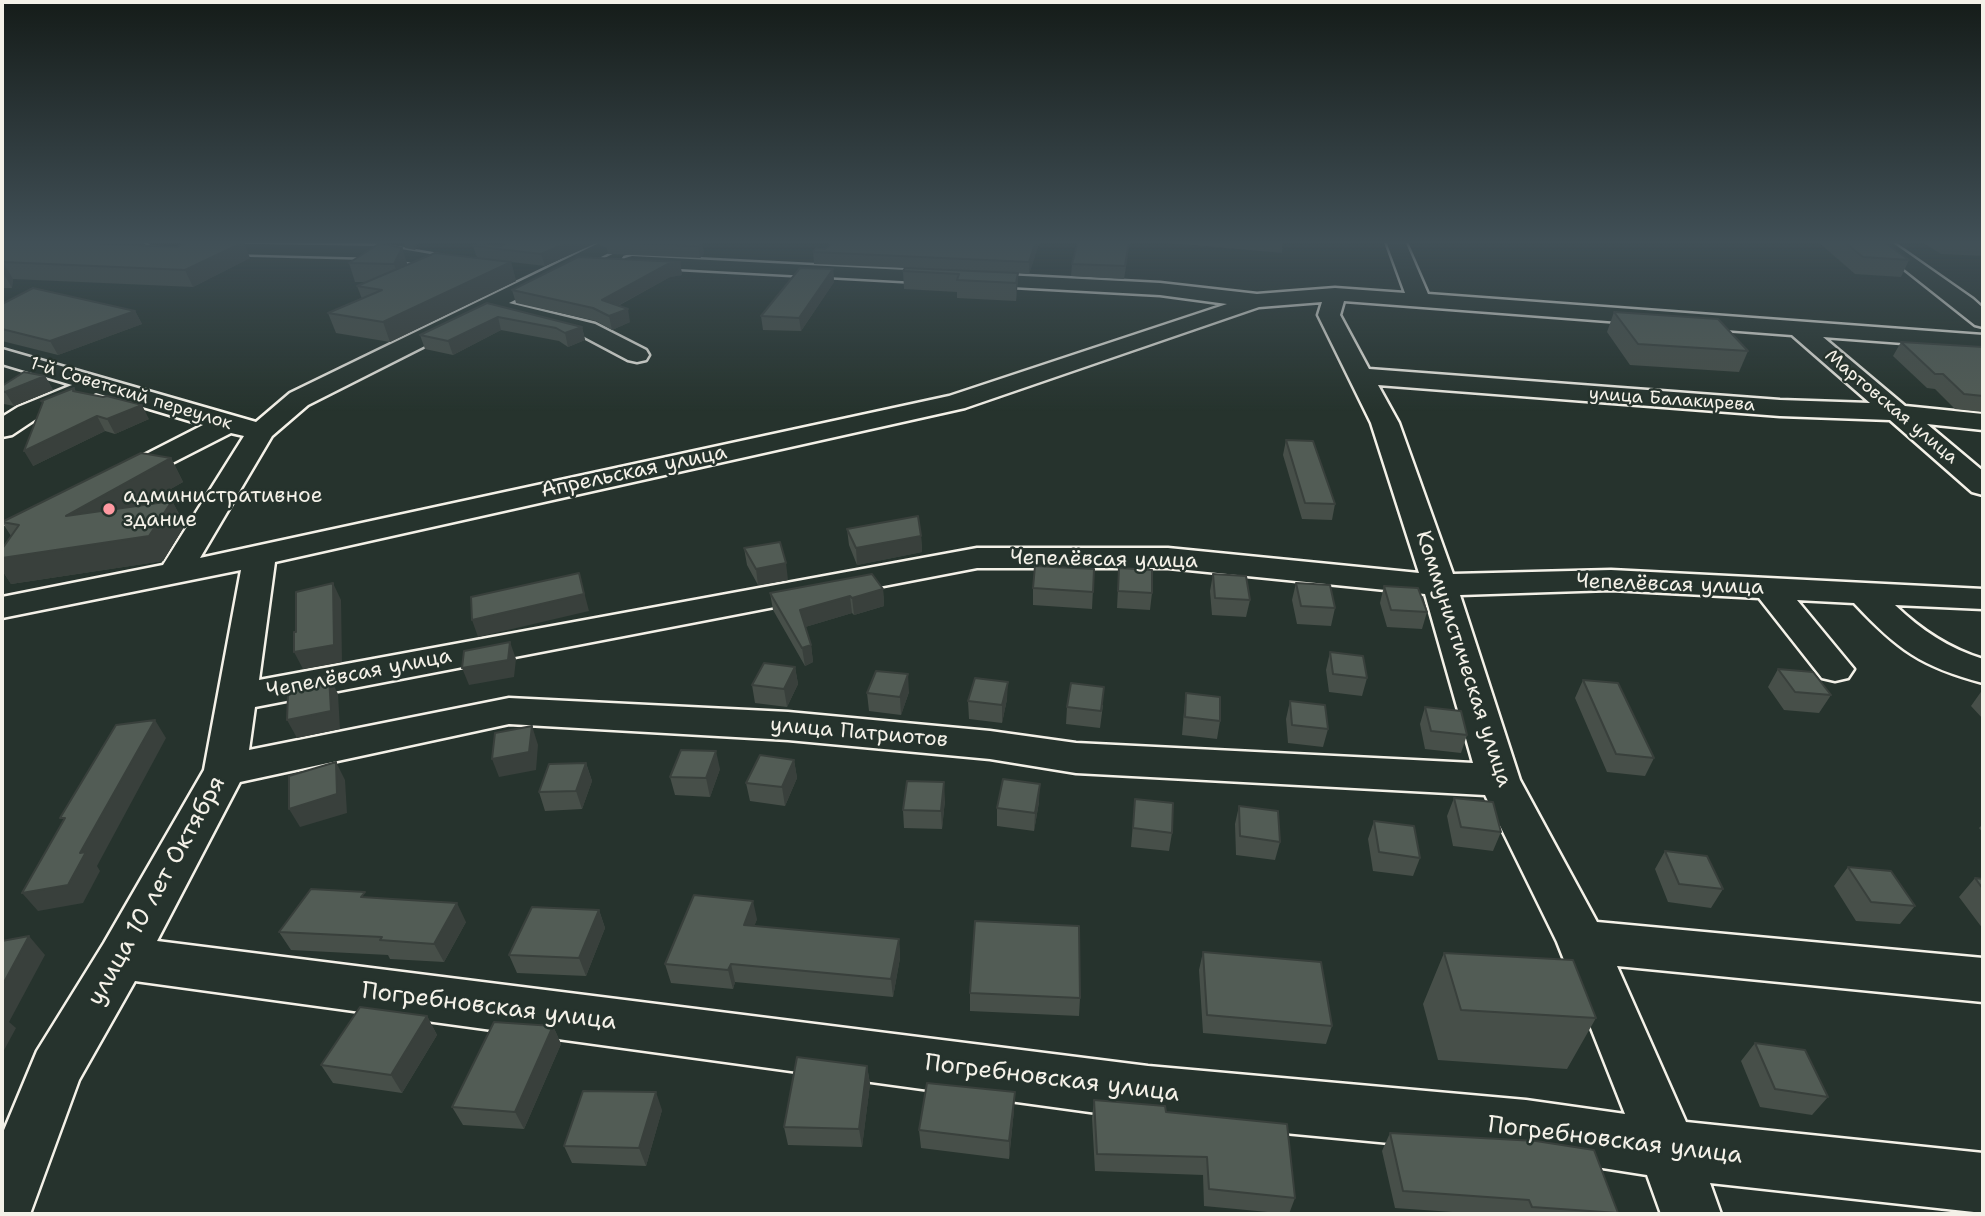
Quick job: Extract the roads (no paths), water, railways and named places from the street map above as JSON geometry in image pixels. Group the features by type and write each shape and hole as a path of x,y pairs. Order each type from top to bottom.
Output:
{"street":[{"path":"176,571 261,431 299,399 500,298"},
{"path":"1231,298 1257,301 1293,298"},
{"name":"Коммунистическая улица","path":"1334,298 1329,315 1385,423 1440,585 1499,780 1581,942 1668,1149 1691,1214"},
{"path":"1387,298 1983,342"},
{"path":"1958,298 1983,320"},
{"name":"Апрельская улица","path":"2,607 260,555 956,402 1257,301"},
{"path":"486,305 587,329 637,355"},
{"name":"Мартовская улица","path":"1799,329 1983,486"},
{"name":"1-й Советский переулок","path":"2,356 227,424 261,431"},
{"name":"улица Балакирева","path":"1361,376 1780,408 1898,413 1983,422"},
{"path":"2,429 27,413 96,385"},
{"path":"2,539 227,424"},
{"name":"улица 10 лет Октября","path":"2,1209 56,1069 122,958 225,770 260,555"},
{"name":"Чепелёвсая улица","path":"237,696 977,558 1167,558 1440,585 1611,580 1983,599"},
{"path":"1769,588 1835,669"},
{"path":"1864,593 1908,639 1950,662 1983,671"},
{"name":"улица Патриотов","path":"225,770 509,711 788,726 990,744 1076,758 1499,780"},
{"path":"1581,942 1983,981"},
{"name":"Погребновская улица","path":"122,958 1148,1093 1526,1128 1668,1149 1983,1183"}],"place":[{"name":"административное здание","path":"109,509"}]}
